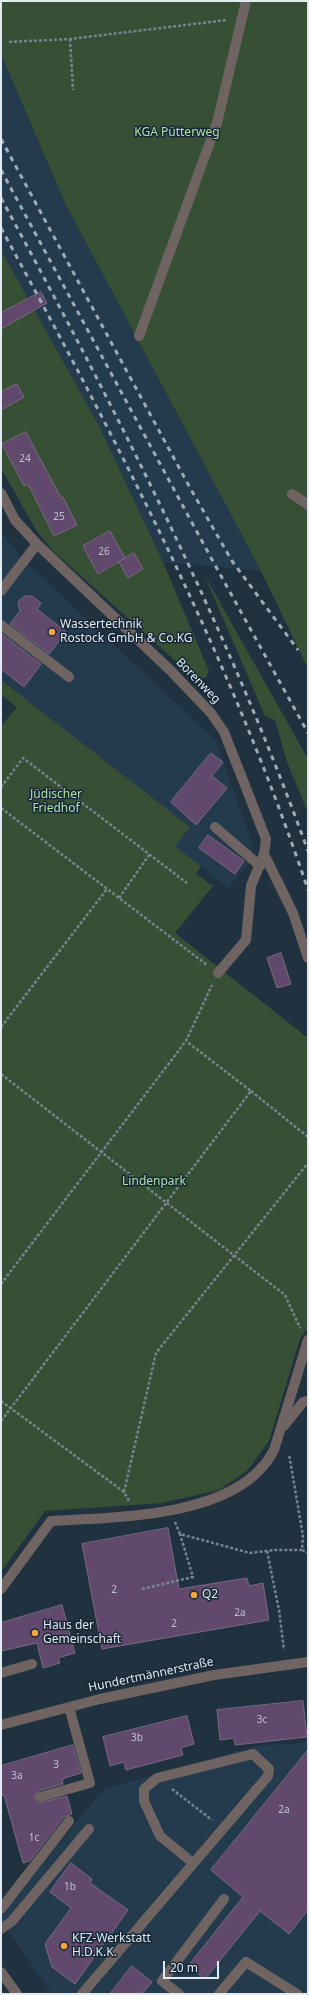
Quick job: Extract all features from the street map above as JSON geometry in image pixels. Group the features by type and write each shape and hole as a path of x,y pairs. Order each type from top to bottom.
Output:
{"street":[{"path":"139,336 217,123 246,1"},
{"name":"Borenweg","path":"1,493 16,520 37,544 170,670 211,713 224,732 266,839 264,854 251,886 246,940 218,973"},
{"path":"292,494 308,505"},
{"path":"1,591 37,544"},
{"path":"1,625 69,676"},
{"path":"215,827 260,866"},
{"path":"264,854 293,913 308,958"},
{"path":"1,1589 51,1521 138,1516 170,1511 212,1499 232,1491 248,1480 264,1466 274,1450 307,1342"},
{"path":"280,1431 303,1402 308,1401"},
{"name":"Hundertmännerstraße","path":"1,1725 69,1707 214,1675 308,1662"},
{"path":"1,1673 32,1664"},
{"path":"40,1797 90,1783 69,1707"},
{"path":"82,1994 268,1776 269,1769 253,1754 157,1778 144,1789 144,1801 160,1836 193,1863"},
{"path":"1,1909 69,1821"},
{"path":"1,1929 12,1921 89,1829"},
{"path":"179,1994 162,1981 224,1899"},
{"path":"219,1994 246,1962 297,1994"},
{"path":"1,1972 17,1994"}],"path":[{"path":"9,42 70,39 241,18"},
{"path":"70,39 73,90"},
{"path":"1,787 23,758 187,884"},
{"path":"1,808 218,973 186,1041 1,1284"},
{"path":"119,898 149,855"},
{"path":"1,1028 107,889"},
{"path":"186,1041 251,1090 308,1137"},
{"path":"1,1074 285,1295 307,1342"},
{"path":"1,1421 251,1090"},
{"path":"124,1492 156,1353 308,1163"},
{"path":"1,1401 124,1492 138,1516"},
{"path":"280,1431 288,1454 303,1536 302,1550"},
{"path":"142,1589 193,1578 180,1534 170,1511"},
{"path":"180,1534 250,1552 302,1550 308,1553"},
{"path":"268,1551 279,1610 284,1650"},
{"path":"157,1778 223,1828"}],"shaded area":[{"path":"1,54 65,203 261,571 163,562 99,426 1,250"},
{"path":"1,532 24,560 216,741 253,846 252,857 247,866 228,888 175,846 190,827 1,680"},
{"path":"308,1739 308,1994 52,1994 1,1920 1,1913 104,1789 256,1746 304,1743"}],"green space":[{"name":"KGA Pütterweg","path":"1,1 308,1 308,669 261,571 65,203 1,54"},
{"path":"1,250 99,426 163,562 209,671 206,677 198,681 52,550 36,530 1,468"},
{"path":"204,574 308,759 308,813 287,762 275,720 265,716"},
{"name":"Lindenpark","path":"1,680 190,827 175,846 201,866 196,874 213,886 175,933 308,1038 308,1327 300,1339 269,1441 248,1470 219,1490 162,1503 45,1511 1,1572 1,726 17,707 1,695"}],"building":[{"path":"41,292 47,303 1,329 1,313"},
{"path":"17,384 24,397 1,410 1,392"},
{"path":"26,432 77,525 54,536 28,484 24,486 2,444"},
{"path":"110,531 125,558 98,574 83,546"},
{"path":"134,553 143,569 128,578 119,562"},
{"path":"25,596 32,596 41,603 37,609 66,632 49,654 10,624 20,611 18,602"},
{"path":"2,634 41,664 24,687 1,669"},
{"path":"211,753 223,762 212,776 227,788 196,825 171,802"},
{"path":"208,835 244,861 235,874 199,848"},
{"path":"281,953 291,984 277,988 267,958"},
{"path":"168,1528 179,1589 247,1578 249,1586 263,1583 269,1620 102,1649 82,1544"},
{"name":"Haus der Gemeinschaft","path":"62,1605 75,1653 58,1658 60,1663 43,1668 37,1643 1,1651 1,1623"},
{"path":"303,1701 307,1737 235,1745 234,1738 220,1740 217,1710"},
{"path":"187,1716 194,1744 181,1748 183,1755 126,1770 124,1762 110,1766 103,1737"},
{"path":"73,1745 81,1773 62,1779 63,1784 38,1791 34,1796 35,1801 39,1803 67,1796 72,1814 64,1817 30,1861 23,1863 4,1795 1,1796 1,1766"},
{"path":"308,1750 308,1910 289,1934 260,1911 205,1979 188,1966 243,1897 211,1870"},
{"path":"71,1863 92,1879 90,1883 128,1910 75,1984 52,1967 45,1944 71,1908 50,1892"},
{"path":"132,1966 152,1982 142,1994 110,1994"}],"railway":[{"path":"1,139 189,486 232,561 298,650"},
{"path":"1,170 210,556 308,733"},
{"path":"1,198 86,357 167,519 242,683 308,851"},
{"path":"1,228 88,389 170,553 208,635 244,719 278,804 308,890"}],"place":[{"name":"Wassertechnik Rostock GmbH & Co.KG","path":"52,632"},
{"name":"Q2","path":"194,1595"},
{"name":"Haus der Gemeinschaft","path":"35,1633"},
{"name":"KFZ-Werkstatt H.D.K.K.","path":"64,1946"}],"park label":[{"name":"Jüdischer Friedhof","path":"56,802"}]}
